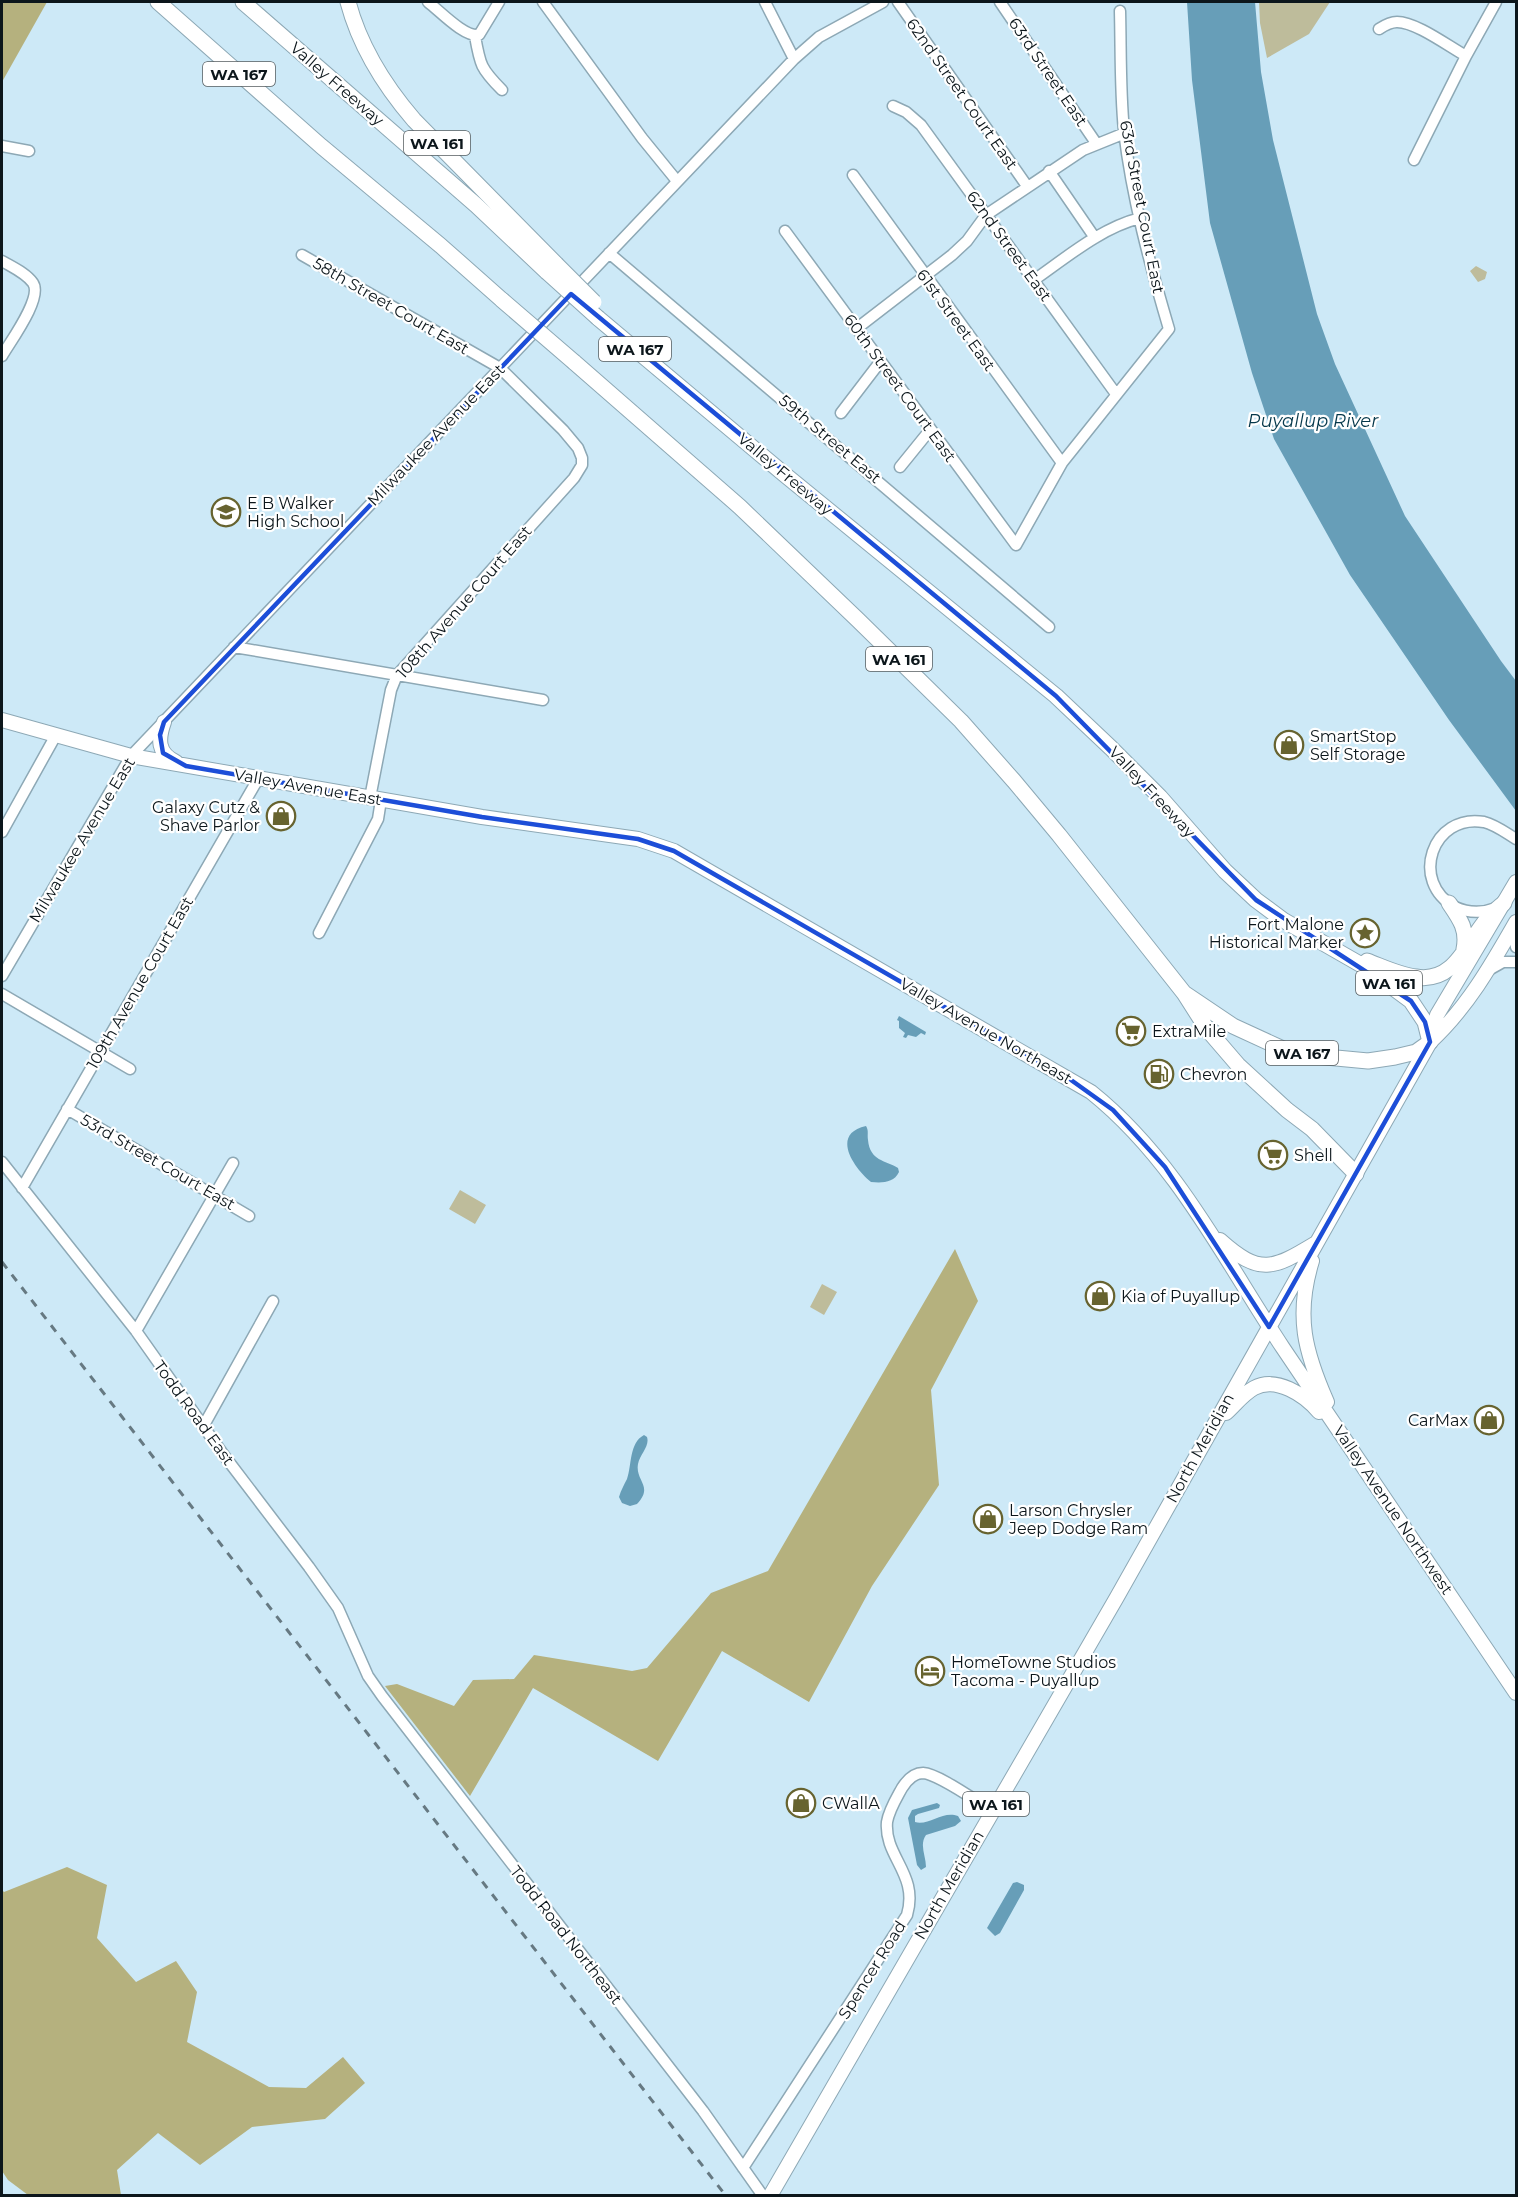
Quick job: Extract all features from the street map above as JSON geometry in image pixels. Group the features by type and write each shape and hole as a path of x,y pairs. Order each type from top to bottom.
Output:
{"highway":[{"name":"WA 161","path":"149,2 502,300 740,507 961,721 1059,835 1238,1065 1287,1110 1312,1129 1356,1174"},
{"name":"WA 167","path":"158,2 321,146"},
{"name":"Valley Freeway","path":"243,2 476,205 552,268 671,379 1056,696 1160,797 1240,885 1282,921 1325,944"},
{"name":"WA 161","path":"348,2 360,40 392,95 552,268"},
{"path":"1325,944 1390,970 1419,978 1442,974 1454,966 1484,921 1506,900"},
{"path":"1449,903 1466,931 1464,952"},
{"name":"WA 161","path":"1325,944 1365,967 1411,1001 1425,1022 1430,1042"},
{"name":"WA 167","path":"1184,993 1233,1026 1283,1049 1315,1056 1368,1061 1416,1052 1430,1042"}],"main road":[{"name":"Valley Avenue East","path":"2,720 131,756 482,818 619,836"},
{"path":"164,722 160,740 163,753 168,758 186,766"},
{"name":"Valley Avenue Northeast","path":"619,836 657,843 674,851 1091,1092 1130,1126 1158,1158 1207,1229 1269,1327"},
{"name":"North Meridian","path":"770,2196 1319,1241 1430,1042 1437,1015 1516,882"},
{"name":"North Meridian","path":"1430,1042 1452,1022 1516,923"},
{"path":"1207,1229 1242,1258 1264,1265 1285,1262 1319,1241"},
{"path":"1319,1241 1309,1271 1304,1299 1304,1337 1310,1362 1342,1434"},
{"name":"Valley Avenue Northwest","path":"1269,1327 1516,1693"},
{"path":"1212,1428 1254,1388 1273,1385 1287,1388 1315,1406 1360,1462"}],"street":[{"path":"428,2 464,31 475,36"},
{"path":"475,36 479,35 499,2"},
{"path":"543,2 642,138 677,180"},
{"path":"765,2 794,59"},
{"name":"Milwaukee Avenue East","path":"2,976 131,756 794,59 819,37 884,2"},
{"name":"62nd Street Court East","path":"898,2 1027,186"},
{"name":"63rd Street East","path":"1000,2 1096,143"},
{"path":"1414,160 1496,2"},
{"name":"63rd Street Court East","path":"1116,394 1169,329 1140,218 1125,134 1120,11"},
{"path":"1379,29 1396,22 1408,24 1466,56"},
{"path":"475,36 480,63 485,73 502,90"},
{"name":"62nd Street East","path":"893,106 906,112 921,125 1116,394"},
{"path":"856,328 924,277 967,241 986,215 1049,171 1096,143 1125,134"},
{"path":"2,146 29,151"},
{"path":"1049,171 1095,238"},
{"name":"61st Street East","path":"853,175 924,277 1062,463"},
{"path":"1034,280 1095,238 1128,221 1140,218"},
{"name":"60th Street Court East","path":"785,231 1016,545 1062,463"},
{"name":"59th Street East","path":"609,254 1049,627"},
{"name":"58th Street Court East","path":"302,255 500,368 563,430 578,448 582,458"},
{"path":"2,261 25,275 36,290 34,300 2,356"},
{"path":"841,413 880,362"},
{"path":"1062,463 1116,394"},
{"path":"900,468 930,430"},
{"name":"108th Avenue Court East","path":"320,933 378,819 376,799 391,690 397,675 558,496 578,471 582,458"},
{"path":"234,647 543,700"},
{"path":"2,832 56,735"},
{"name":"109th Avenue Court East","path":"22,1188 258,779"},
{"path":"1506,900 1485,911 1475,912 1466,911 1449,903 1439,893 1430,874 1432,853 1443,835 1454,826 1475,821 1496,826 1516,839"},
{"path":"1516,923 1514,937 1516,947"},
{"path":"1485,973 1503,962 1516,962"},
{"path":"2,994 130,1069"},
{"name":"53rd Street Court East","path":"67,1109 249,1216"},
{"name":"Todd Road East","path":"2,1162 136,1331 338,1608 368,1676"},
{"path":"136,1331 233,1163"},
{"path":"204,1425 273,1301"},
{"name":"Todd Road Northeast","path":"368,1676 703,2111 764,2196"},
{"name":"Spencer Road","path":"743,2168 907,1915 911,1903 910,1888 888,1838 887,1826 890,1811 905,1782 914,1774 926,1773 993,1811"}],"highlighted area":[{"path":"571,294 1056,696 1256,900 1411,1001 1425,1022 1430,1042 1269,1327 1165,1167 1113,1110 1071,1080 674,851 638,839 482,817 186,766 163,753 160,735 164,722"}],"shaded area":[{"path":"2,2 47,2 2,82"},
{"path":"1259,2 1330,2 1309,34 1267,58 1260,23"},
{"path":"1476,266 1487,272 1485,279 1478,282 1470,271"},
{"path":"460,1190 486,1205 475,1224 449,1209"},
{"path":"955,1249 978,1301 931,1390 939,1485 872,1586 809,1702 722,1651 658,1761 533,1688 470,1796 385,1686 397,1684 454,1706 473,1680 514,1679 534,1655 632,1671 647,1668 711,1593 768,1571"},
{"path":"822,1284 837,1292 824,1315 810,1307"},
{"path":"67,1867 107,1885 97,1938 136,1982 176,1961 197,1992 187,2042 269,2087 306,2088 343,2057 365,2083 325,2119 252,2127 200,2165 158,2133 117,2170 121,2195 28,2195 8,2180 2,2171 2,1890 4,1892"}],"water":[{"name":"Puyallup River","path":"1187,2 1255,2 1261,72 1273,140 1317,314 1335,364 1405,516 1516,681 1516,811 1449,720 1350,575 1274,439 1252,373 1210,223 1192,80"},
{"path":"899,1016 926,1032 925,1035 921,1033 916,1037 908,1035 906,1038 903,1037 905,1033 899,1028 897,1020"},
{"path":"866,1126 869,1147 875,1156 898,1168 897,1176 891,1180 871,1182 852,1160 847,1144 849,1136 855,1130"},
{"path":"644,1435 648,1440 639,1460 638,1470 644,1493 637,1504 630,1506 622,1503 619,1497 627,1479 633,1449"},
{"path":"937,1803 940,1805 939,1808 918,1814 915,1816 915,1822 926,1822 947,1815 958,1816 961,1821 955,1826 926,1835 923,1847 926,1867 921,1870 917,1865 908,1818 912,1810"},
{"path":"1013,1883 1024,1885 1024,1890 1000,1933 995,1936 987,1928"}],"railway":[{"path":"2,1262 726,2196"}],"place":[{"name":"E B Walker High School","path":"226,512"},
{"name":"SmartStop Self Storage","path":"1289,745"},
{"name":"Galaxy Cutz & Shave Parlor","path":"281,816"},
{"name":"Fort Malone Historical Marker","path":"1365,933"},
{"name":"ExtraMile","path":"1131,1031"},
{"name":"Chevron","path":"1159,1074"},
{"name":"Shell","path":"1273,1155"},
{"name":"Kia of Puyallup","path":"1100,1296"},
{"name":"CarMax","path":"1489,1420"},
{"name":"Larson Chrysler Jeep Dodge Ram","path":"988,1519"},
{"name":"HomeTowne Studios Tacoma - Puyallup","path":"930,1671"},
{"name":"CWallA","path":"801,1803"}]}
